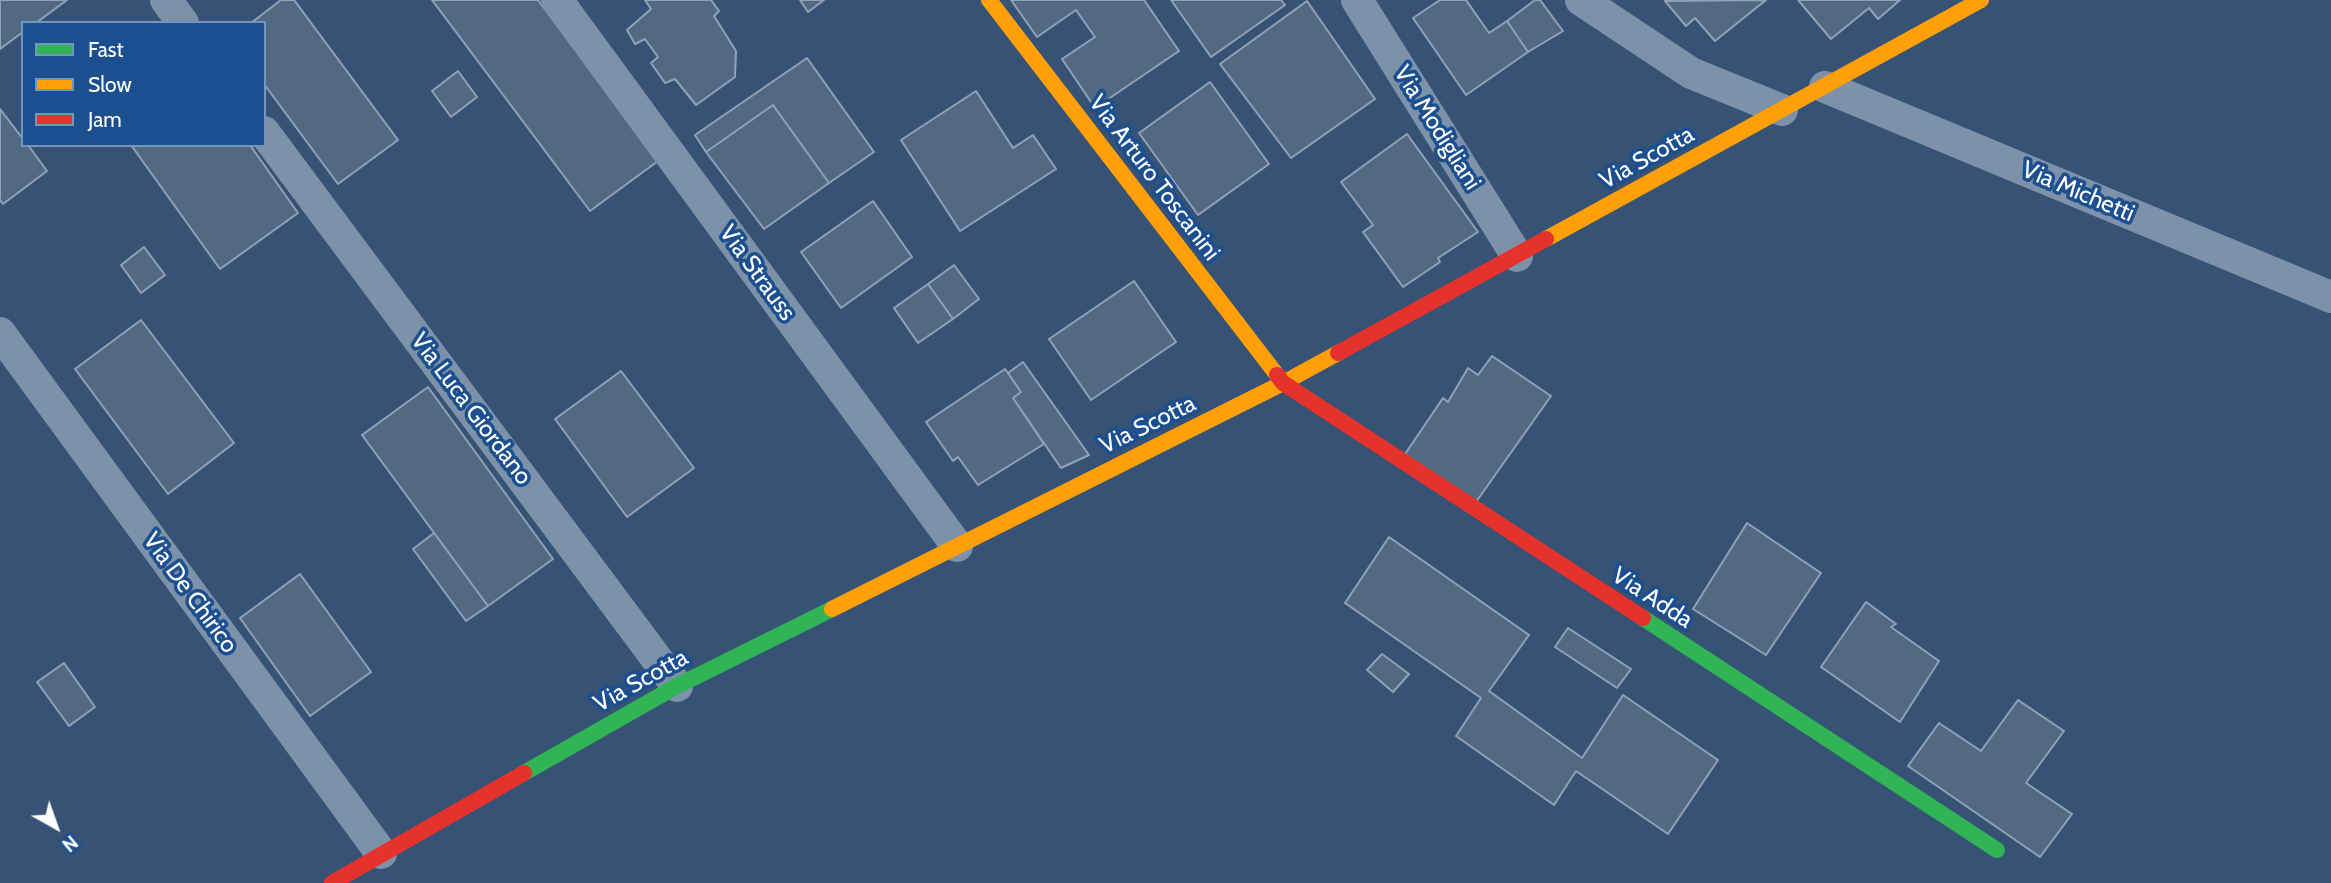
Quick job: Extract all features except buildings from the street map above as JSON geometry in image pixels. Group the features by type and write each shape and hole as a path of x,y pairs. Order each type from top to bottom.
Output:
{"street":[{"path":"166,0 182,21"},
{"name":"Via Strauss","path":"557,0 957,546"},
{"name":"Via Arturo Toscanini","path":"989,0 1283,383"},
{"name":"Via Modigliani","path":"1357,0 1517,256"},
{"path":"1581,0 1691,73 1782,110"},
{"name":"Via Scotta","path":"332,883 677,686 1283,383 1981,0"},
{"name":"Via Michetti","path":"1825,87 2331,298"},
{"name":"Via Luca Giordano","path":"266,135 677,686"},
{"name":"Via De Chirico","path":"0,332 381,853"},
{"name":"Via Adda","path":"1283,383 1997,850"}],"traffic: fast":[{"path":"524,773 677,686 832,609"},
{"path":"1643,618 1997,850"}],"traffic: slow":[{"path":"989,0 1277,375"},
{"path":"1546,239 1981,0"},
{"path":"832,609 1338,353"}],"traffic: jam":[{"path":"1338,353 1546,239"},
{"path":"1277,375 1283,383 1643,618"},
{"path":"332,883 524,773"}]}
